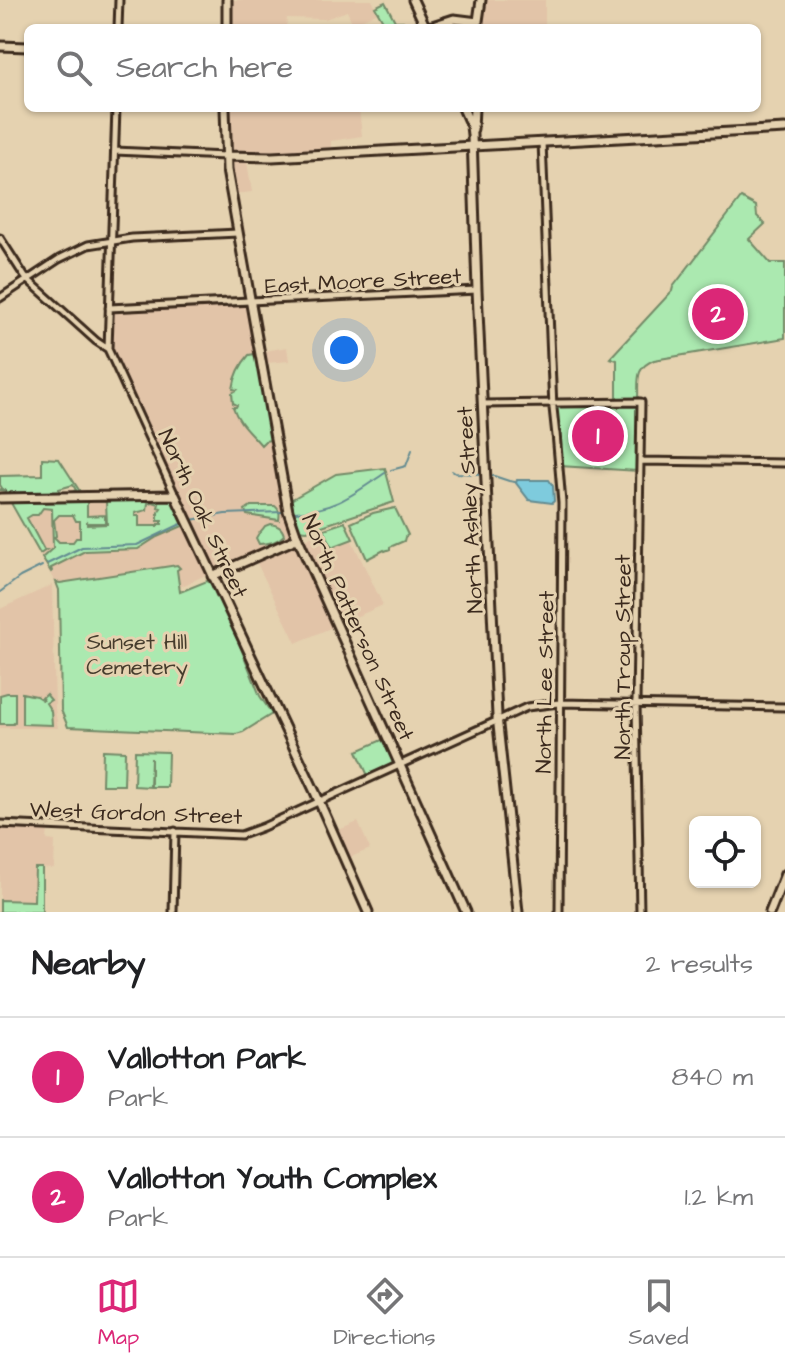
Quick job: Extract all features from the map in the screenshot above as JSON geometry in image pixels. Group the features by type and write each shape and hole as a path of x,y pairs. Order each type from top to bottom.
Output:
{"main road":[{"path":"227,0 227,24"},
{"path":"413,0 424,24"},
{"path":"478,24 481,0"},
{"path":"466,20 480,10"},
{"path":"437,24 450,19 476,24"},
{"path":"0,46 24,47"},
{"name":"North Patterson Street","path":"225,112 225,156 286,505 466,912"},
{"name":"North Ashley Street","path":"469,112 497,721 518,912"},
{"path":"225,156 272,157 785,129"},
{"path":"0,498 175,495"},
{"name":"North Oak Street","path":"175,495 368,912"},
{"path":"212,576 298,538"},
{"path":"770,912 785,874"}],"street":[{"path":"118,24 119,0"},
{"name":"North Oak Street","path":"116,112 108,349 175,495"},
{"name":"North Lee Street","path":"542,141 553,402 562,502 559,912"},
{"path":"115,151 225,156"},
{"path":"0,298 77,248 112,240 238,233"},
{"path":"0,238 28,280 108,349"},
{"name":"East Moore Street","path":"109,308 477,290"},
{"path":"482,404 553,402"},
{"name":"North Troup Street","path":"553,402 641,402 636,703 640,912"},
{"path":"640,461 785,463"},
{"name":"West Gordon Street","path":"0,824 250,833 527,707 559,703 636,703 785,707"},
{"path":"173,912 175,831"}],"shaded area":[{"path":"231,0 372,0 378,12 353,24 347,11 325,19 287,18 286,24 231,24"},
{"path":"484,0 545,0 545,24 481,24"},
{"path":"229,112 359,112 362,136 331,141 331,152 246,156 252,192 235,194 228,159"},
{"path":"245,305 254,353 287,347 289,361 256,364 282,509 293,544 344,524 383,605 296,643 252,553 180,587 176,570 57,586 11,503 172,499 178,496 113,351 112,311"},
{"path":"52,585 58,728 0,728 0,609"},
{"path":"358,822 370,849 346,859 334,832"},
{"path":"0,824 48,826 47,840 55,841 54,869 35,868 34,901 0,900"}],"green space":[{"path":"385,2 395,21 403,21 404,24 385,24 375,7"},
{"path":"741,198 756,206 757,216 765,224 749,239 770,263 785,263 785,338 654,360 640,371 638,400 617,400 617,360 610,358 672,291"},
{"path":"255,354 271,440 261,445 238,418 232,393 237,390 233,389 241,366 249,355"},
{"path":"638,404 638,471 560,466 555,405"},
{"path":"42,458 59,459 80,495 67,494 76,490 73,485 59,489 59,493 64,495 0,496 5,490 0,490 0,476 42,475"},
{"path":"385,468 394,502 307,531 297,530 289,501 336,474"},
{"path":"170,498 185,525 138,549 85,551 51,568 51,572 42,558 53,548 52,509 43,508 38,515 27,518 46,550 40,554 11,503","holes":["87,501 106,502 107,524 87,525 87,522 105,523 105,515 87,516","148,503 159,504 158,521 162,524 139,526 139,516 135,513 147,510","59,515 73,515 76,521 80,521 80,538 73,542 59,542 54,537 54,520"]},
{"path":"251,506 275,506 279,520 247,515 245,510"},
{"path":"395,508 408,535 404,541 367,559 351,523"},
{"path":"345,522 353,539 332,547 324,529"},
{"path":"270,524 279,527 284,535 273,542 259,544 257,536"},
{"name":"Sunset Hill Cemetery","path":"177,565 180,568 177,570 180,592 207,581 212,584 260,696 272,714 236,734 68,727 61,710 59,590 56,582"},
{"path":"15,693 15,722 0,724 0,695"},
{"path":"22,693 44,701 42,698 46,694 51,700 46,703 51,711 52,725 22,724"},
{"path":"384,739 396,764 368,776 357,751"},
{"path":"103,750 125,751 124,785 102,785"},
{"path":"135,751 168,752 167,787 151,787 151,758 150,787 134,786"},
{"path":"35,868 42,868 42,912 0,912 0,900 34,901"}],"water":[{"path":"517,480 549,480 553,486 554,501 529,500 516,483"}],"waterway":[{"path":"391,470 406,466 412,450"},
{"path":"452,471 481,474"},
{"path":"295,512 333,504 385,473"},
{"path":"488,474 515,482"},
{"path":"191,520 225,514 283,512"},
{"path":"47,564 82,547 137,545 181,524"},
{"path":"0,592 42,566"}],"place":[{"name":"Vallotton Youth Complex","path":"718,314"},
{"name":"Vallotton Park","path":"598,436"}]}
